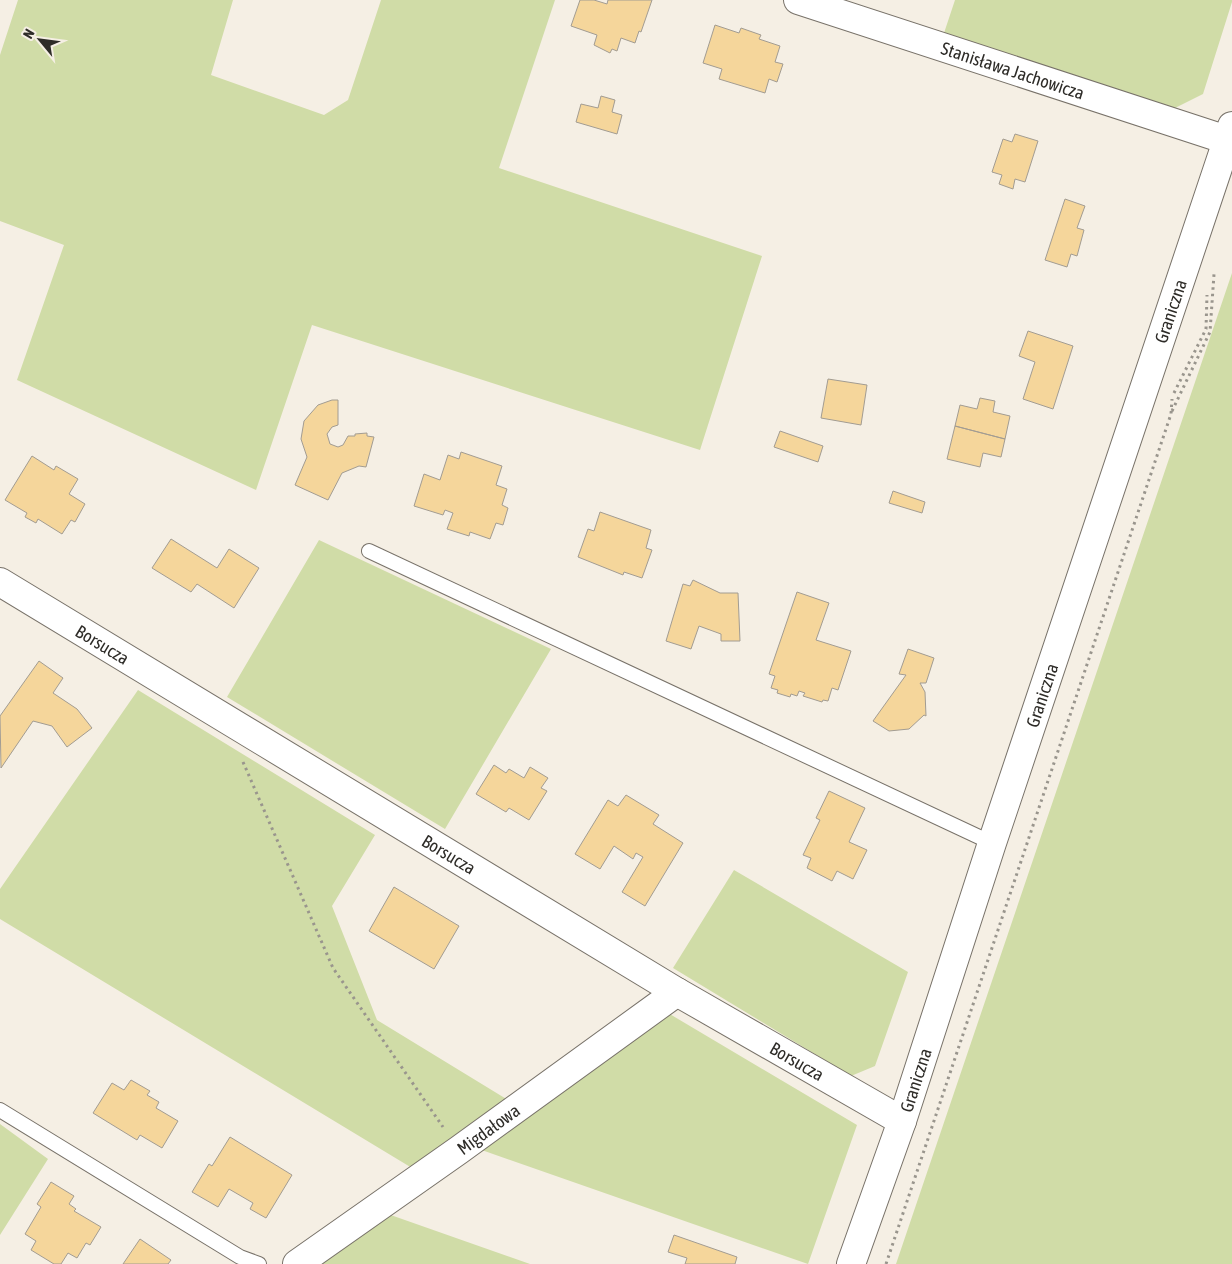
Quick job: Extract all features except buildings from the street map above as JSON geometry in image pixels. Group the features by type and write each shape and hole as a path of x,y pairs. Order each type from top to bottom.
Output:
{"street":[{"name":"Stanisława Jachowicza","path":"798,0 1230,133"},
{"name":"Graniczna","path":"851,1264 902,1121 992,842 1230,133"},
{"name":"Borsucza","path":"0,582 224,720 677,992 902,1121"},
{"name":"Migdałowa","path":"297,1264 459,1150 677,992"}],"lane":[{"path":"369,551 992,842"},
{"path":"0,1110 240,1256 258,1264"}],"path":[{"path":"886,1264 1121,565 1170,414 1172,399 1206,329 1207,291"},
{"path":"224,720 333,968 459,1150"}],"green space":[{"path":"18,0 233,0 211,75 324,115 348,100 381,0 555,0 499,168 762,256 700,450 312,325 256,490 17,380 64,245 0,221 0,55"},
{"path":"955,0 1232,0 1232,2 1203,94 1167,112 943,36"},
{"path":"1232,273 1232,1264 896,1264"},
{"path":"319,540 551,649 445,829 227,697"},
{"path":"138,690 375,835 332,906 377,1020 508,1100 412,1168 0,919 0,889"},
{"path":"734,870 908,972 875,1066 851,1076 673,968"},
{"path":"668,1013 857,1125 808,1264 476,1148"},
{"path":"0,1124 48,1159 0,1235"},
{"path":"385,1213 530,1264 313,1264"}]}
